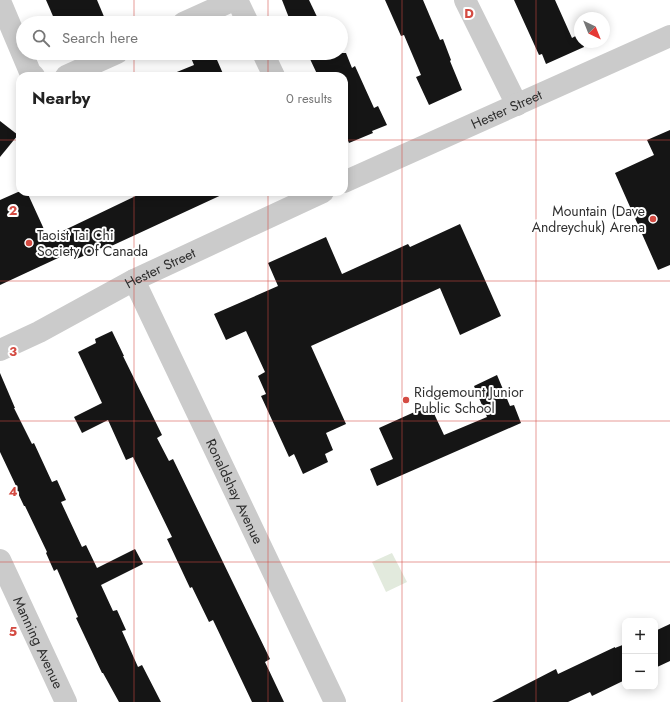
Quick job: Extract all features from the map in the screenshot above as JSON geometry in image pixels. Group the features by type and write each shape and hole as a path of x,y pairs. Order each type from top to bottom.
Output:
{"street":[{"path":"199,16 236,0 244,16"},
{"path":"465,0 517,105"},
{"path":"0,1 16,39"},
{"name":"Hester Street","path":"348,180 670,36"},
{"path":"25,60 30,72"},
{"path":"75,72 101,60"},
{"path":"266,60 272,72"},
{"name":"Hester Street","path":"0,350 39,332 134,280 314,196"},
{"name":"Ronaldshay Avenue","path":"134,280 335,702"},
{"name":"Manning Avenue","path":"0,560 66,702"}],"shaded area":[{"path":"392,553 407,582 386,592 372,562"}],"building":[{"path":"46,0 97,0 104,16 53,16"},
{"path":"282,0 309,0 317,16 288,16"},
{"path":"385,0 423,0 440,40 443,39 462,90 429,105 416,77 421,75 404,35 401,36"},
{"path":"514,0 555,0 572,38 574,37 574,48 582,48 546,64 542,54 539,55"},
{"path":"348,58 352,68 355,66 374,108 378,106 387,125 372,131 373,133 349,143 348,72 316,72 310,60 348,60"},
{"path":"192,60 217,60 222,72 177,72 194,65"},
{"path":"0,121 16,133 16,137 0,157"},
{"name":"Mountain (Dave Andreychuk) Arena","path":"670,130 670,265 658,270 615,173 654,155 647,140"},
{"path":"16,193 16,196 29,196 48,238 136,196 219,196 107,248 106,246 74,260 71,252 0,285 0,200"},
{"path":"460,224 501,316 460,335 440,288 311,346 346,424 326,433 333,450 325,454 328,462 303,474 294,454 289,457 261,396 266,394 258,376 265,372 246,331 226,340 214,314 278,286 268,263 326,237 342,274 408,244 410,247"},
{"path":"112,331 162,435 157,438 169,461 173,459 270,659 265,662 284,702 252,702 213,620 209,622 192,587 190,588 167,539 172,537 133,457 126,460 108,420 82,433 74,417 102,403 78,352 96,343 95,339"},
{"path":"0,373 14,408 32,444 34,443 52,482 57,480 66,500 61,502 82,547 86,545 97,568 135,549 143,564 101,585 113,611 117,610 126,630 122,631 138,667 142,665 161,702 119,702 102,673 76,618 78,617 57,569 54,571 46,553 47,552 16,489 17,488 0,452"},
{"path":"497,375 510,406 514,405 521,423 377,486 370,469 393,459 379,428 430,405 444,435 487,417 474,386"},
{"path":"670,624 670,661 658,667 658,654 658,630"},
{"path":"622,645 622,681 592,696 590,692 568,702 492,702 556,669 558,674"}],"place":[{"name":"Mountain (Dave Andreychuk) Arena","path":"653,219"},
{"name":"Taoist Tai Chi Society Of Canada","path":"29,243"},
{"name":"Ridgemount Junior Public School","path":"406,400"}]}
